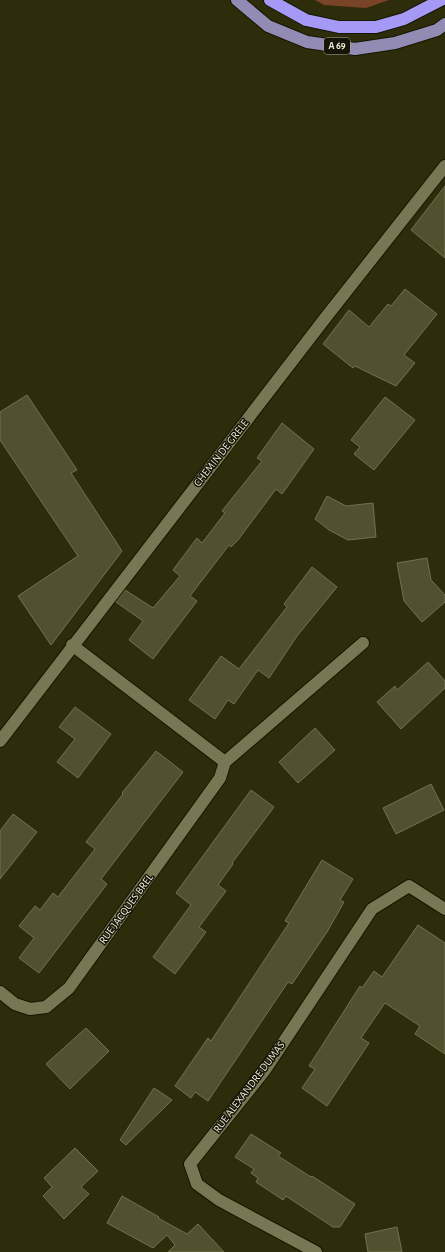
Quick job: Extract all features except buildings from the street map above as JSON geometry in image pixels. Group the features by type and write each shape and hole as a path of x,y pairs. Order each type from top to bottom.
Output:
{"highway":[{"name":"A 69","path":"270,0 306,20 339,27 376,27 404,19 440,0"}],"main road":[{"name":"A 69","path":"237,0 268,26 308,42 355,49 395,43 437,30 445,24"}],"street":[{"name":"CHEMIN DE GRELE","path":"0,741 72,645 321,323 445,166"},
{"name":"RUE JACQUES BREL","path":"0,992 16,1004 30,1009 46,1007 69,988 220,778 225,762 362,643"},
{"path":"72,645 225,762"},
{"name":"RUE ALEXANDRE DUMAS","path":"316,1252 219,1200 197,1184 190,1164 265,1070 372,909 409,886 445,908"}],"shaded area":[{"path":"315,0 389,0 366,8 324,5"}]}
